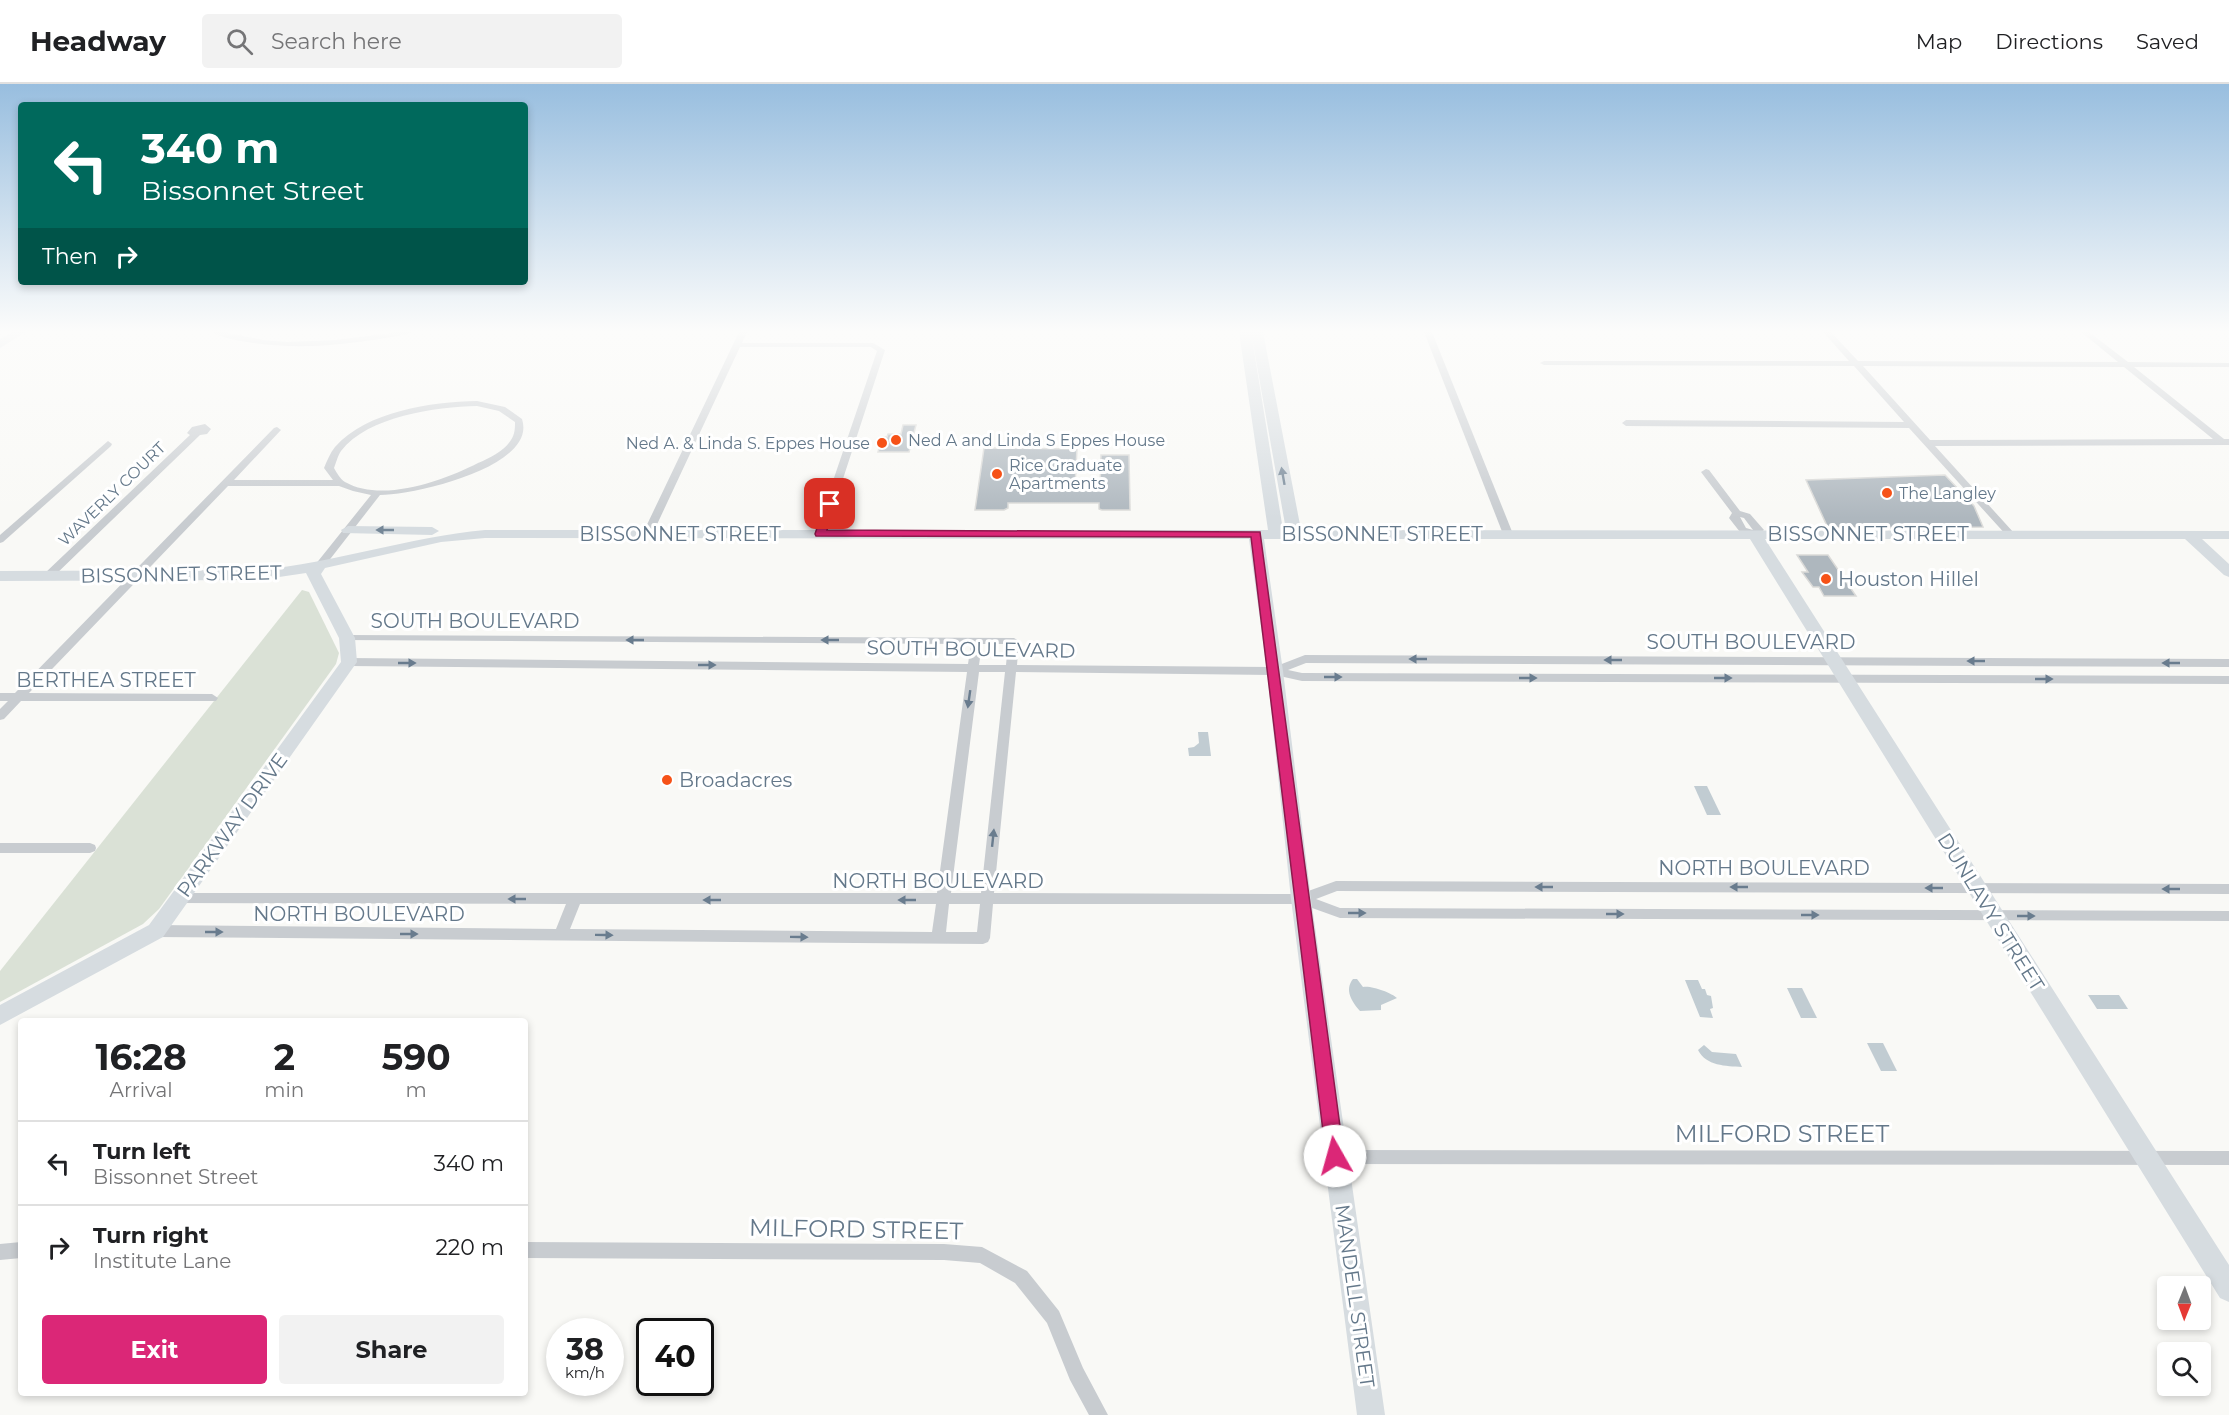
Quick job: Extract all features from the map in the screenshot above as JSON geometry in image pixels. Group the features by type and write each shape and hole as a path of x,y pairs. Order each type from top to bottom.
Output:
{"street":[{"path":"648,533 713,394"},
{"path":"820,534 866,394"},
{"name":"MANDELL STREET","path":"1258,394 1275,671 1301,900 1371,1415"},
{"name":"MANDELL STREET","path":"1262,394 1294,534"},
{"path":"1453,394 1508,534"},
{"path":"1884,394 2011,535"},
{"path":"2163,394 2227,444"},
{"path":"226,483 340,483 354,489 378,492 424,488 459,477 501,455 516,440 519,433 519,421 507,411 491,405 468,402 436,406 394,417 351,437 333,455 329,468 340,483"},
{"path":"1626,423 1911,424"},
{"path":"0,717 277,430"},
{"name":"WAVERLY COURT","path":"48,576 196,434"},
{"path":"1927,443 2227,444"},
{"path":"0,540 108,444"},
{"path":"1706,472 1737,513 1734,518 1743,530 1754,534"},
{"path":"349,662 347,639 313,574 378,492"},
{"path":"348,530 485,534"},
{"name":"BISSONNET STREET","path":"0,576 259,575 289,572 410,543 485,534 2229,535"},
{"name":"DUNLAVY STREET","path":"1754,534 2229,1289"},
{"path":"2189,535 2229,572"},
{"name":"SOUTH BOULEVARD","path":"347,639 1014,641 1011,668"},
{"path":"666,665 676,640"},
{"path":"938,938 977,641"},
{"name":"SOUTH BOULEVARD","path":"1275,671 1305,659 2229,663"},
{"name":"SOUTH BOULEVARD","path":"349,662 1275,671 1302,677 2229,680"},
{"name":"PARKWAY DRIVE","path":"0,1016 156,931 349,662"},
{"path":"986,900 1011,668"},
{"name":"BERTHEA STREET","path":"0,697 213,698"},
{"path":"0,848 90,848"},
{"name":"NORTH BOULEVARD","path":"1301,900 1336,886 2229,889"},
{"name":"NORTH BOULEVARD","path":"179,898 1301,900 1340,913 2229,916"},
{"path":"561,935 575,899"},
{"name":"NORTH BOULEVARD","path":"156,931 983,938 986,900"},
{"name":"MILFORD STREET","path":"1335,1156 2229,1158"},
{"name":"MILFORD STREET","path":"528,1250 932,1252 982,1255 1021,1277 1053,1317 1076,1374 1099,1415"},
{"path":"0,1252 18,1251"}],"shaded area":[{"path":"302,590 309,592 339,653 336,664 159,909 143,924 0,1002 0,971"},
{"path":"1198,732 1208,732 1211,756 1189,756 1188,748 1199,743"},
{"path":"1694,786 1707,786 1721,815 1707,815"},
{"path":"1353,979 1357,979 1363,987 1381,990 1397,998 1381,1005 1381,1010 1360,1011 1349,992"},
{"path":"1685,980 1698,980 1702,989 1705,989 1707,995 1711,996 1713,1008 1710,1009 1713,1018 1700,1017"},
{"path":"1787,988 1802,988 1817,1018 1801,1018"},
{"path":"2088,995 2119,995 2128,1009 2097,1009"},
{"path":"1867,1043 1883,1043 1897,1071 1881,1071"},
{"path":"1704,1045 1712,1052 1736,1054 1742,1067 1711,1062 1698,1050"}],"building":[{"name":"Ned A and Linda S Eppes House","path":"903,425 916,425 909,452 878,452 882,437 887,437 888,434 901,434"},
{"name":"Rice Graduate Apartments","path":"984,448 1077,449 1075,486 1100,486 1101,455 1129,455 1130,510 1102,510 1099,509 1099,503 1008,503 1008,508 1004,510 975,510"},
{"name":"The Langley","path":"1945,475 1974,506 1983,527 1828,528 1806,480"},
{"name":"Houston Hillel","path":"1797,555 1828,555 1856,596 1824,596 1819,587 1813,587 1802,572 1808,572"}],"place":[{"name":"Ned A and Linda S Eppes House","path":"896,440"},
{"name":"Ned A. & Linda S. Eppes House","path":"882,443"},
{"name":"Rice Graduate Apartments","path":"997,474"},
{"name":"The Langley","path":"1887,493"},
{"name":"Houston Hillel","path":"1826,579"},
{"name":"Broadacres","path":"667,780"}],"route":[{"path":"830,504 820,534 1256,534 1335,1156"}]}
